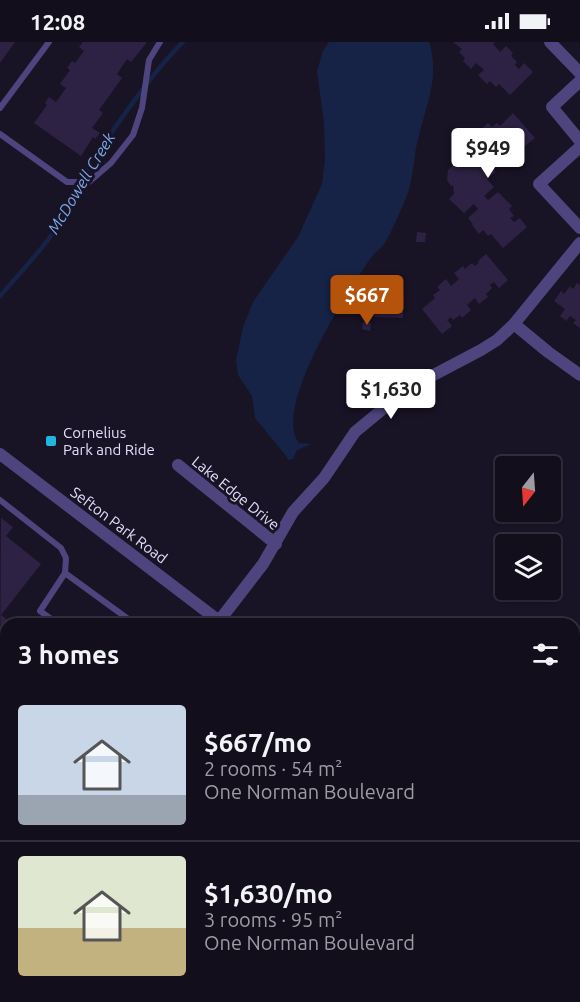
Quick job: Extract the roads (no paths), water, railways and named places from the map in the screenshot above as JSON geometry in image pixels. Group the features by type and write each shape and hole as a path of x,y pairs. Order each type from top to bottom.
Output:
{"street":[{"path":"550,42 580,73"},
{"path":"580,81 552,107 580,141"},
{"path":"580,147 539,184 580,228"},
{"path":"223,618 276,544 293,512 324,478 355,432 407,389 482,350 514,324 580,243"},
{"path":"514,324 580,375"},
{"name":"Sefton Park Road","path":"0,454 213,618"},
{"name":"Lake Edge Drive","path":"178,465 276,544"}],"lane":[{"path":"0,108 49,42"},
{"path":"0,134 67,182 88,182 111,163 133,135 142,108 149,60 160,42"},
{"path":"0,500 61,548 66,558 65,573 40,611 50,618"},
{"path":"65,573 127,618"}],"water":[{"path":"329,42 429,42 433,77 407,194 385,243 372,257 346,296 316,350 296,404 293,426 299,443 312,444 297,450 293,459 288,460 255,418 252,396 238,375 236,360 243,327 253,302 298,237 322,184 325,159 324,122 317,71 323,51"}],"waterway":[{"name":"McDowell Creek","path":"0,296 51,236 67,210 89,163 145,86 183,42"}],"place":[{"name":"Cornelius Park and Ride","path":"51,441"}]}
